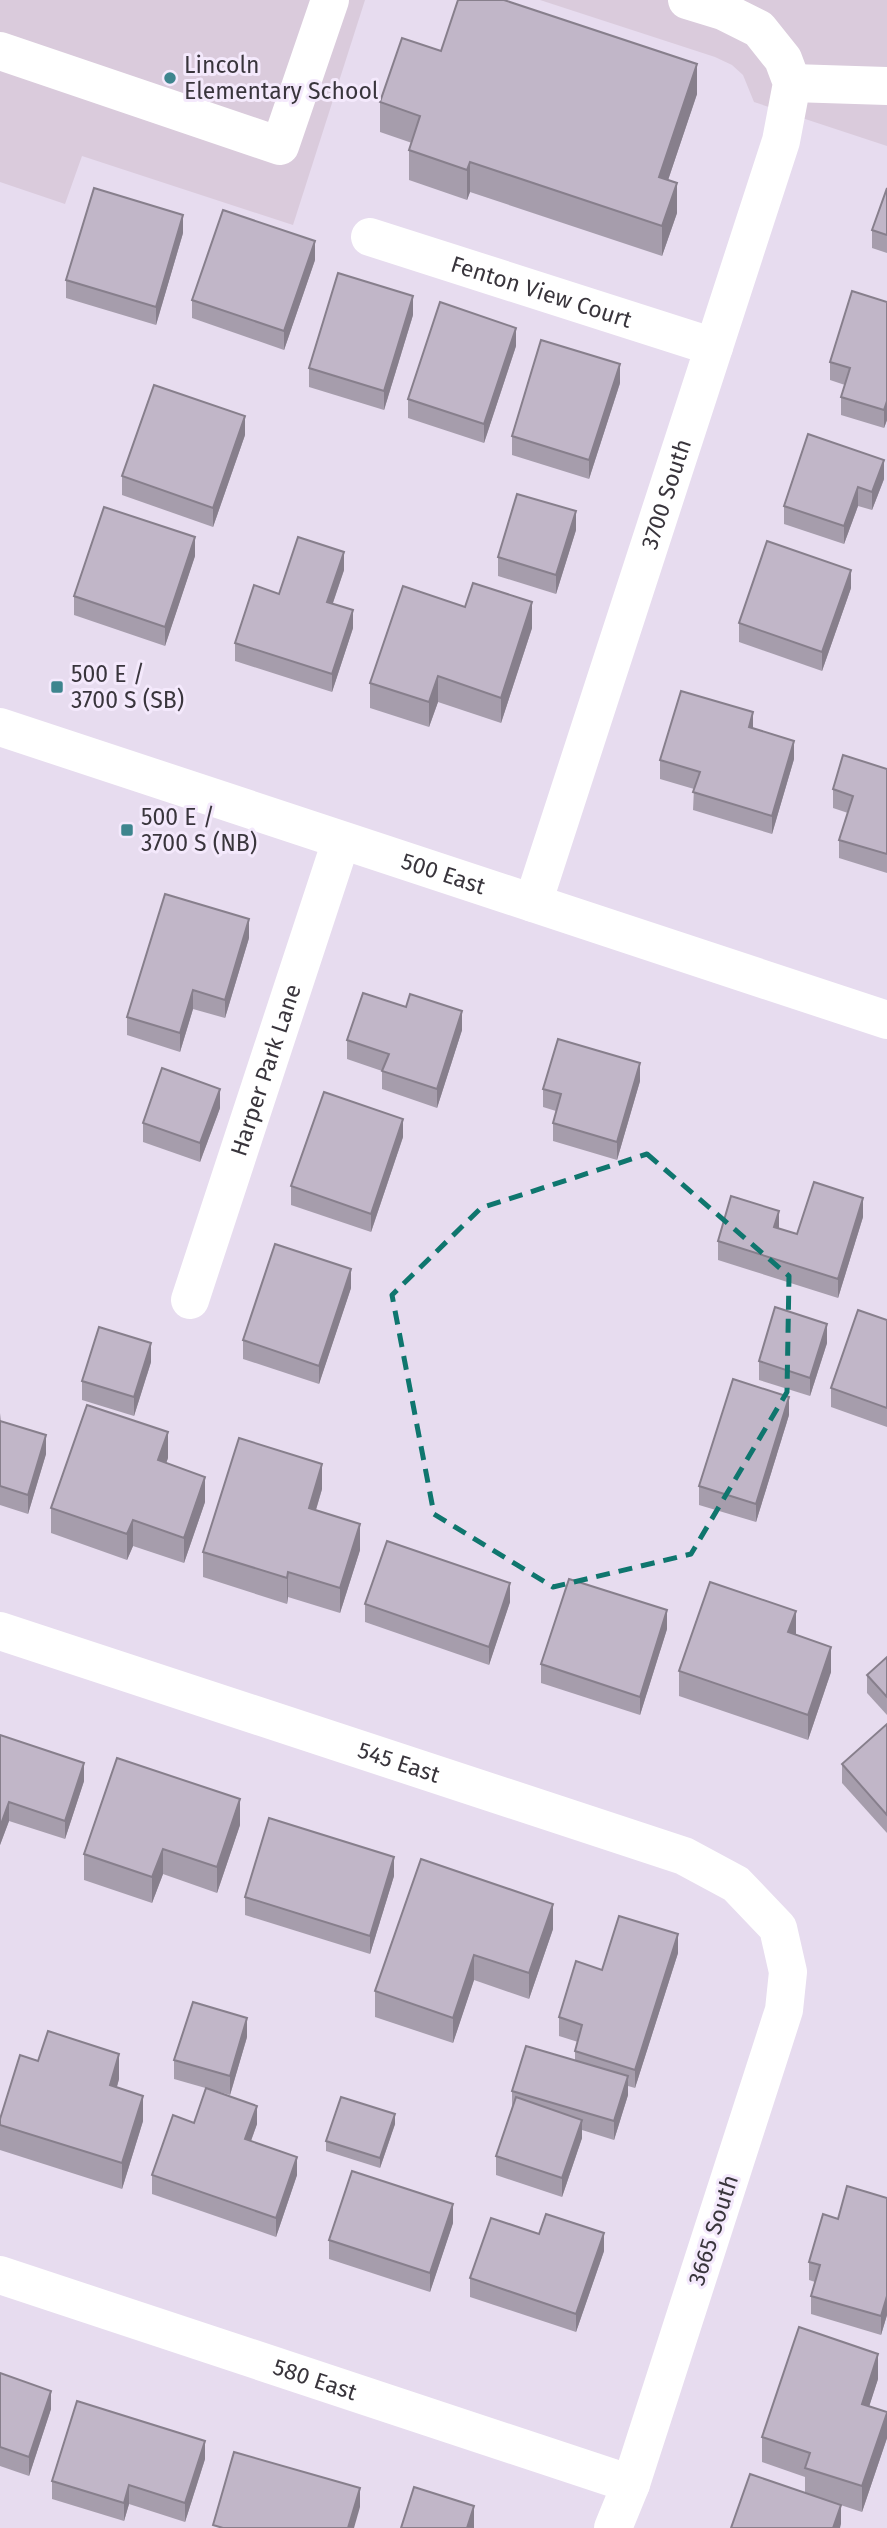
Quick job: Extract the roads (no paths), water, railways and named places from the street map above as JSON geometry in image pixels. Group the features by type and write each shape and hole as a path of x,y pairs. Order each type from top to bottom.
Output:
{"street":[{"path":"687,0 723,11 759,29 783,59 792,83 887,86"},
{"path":"0,51 280,146 320,3"},
{"name":"3700 South","path":"533,903 781,141 792,83"},
{"name":"Fenton View Court","path":"370,237 714,348"},
{"name":"500 East","path":"0,727 887,1020"},
{"name":"Harper Park Lane","path":"190,1300 341,841"},
{"name":"545 East","path":"0,1631 684,1856 736,1884 778,1928"},
{"name":"3665 South","path":"613,2528 631,2484 785,2010 788,1972 778,1928"},
{"name":"580 East","path":"0,2275 631,2484"}],"place":[{"name":"Lincoln Elementary School","path":"170,78"},
{"name":"500 E / 3700 S (SB)","path":"57,687"},
{"name":"500 E / 3700 S (NB)","path":"127,830"}]}
